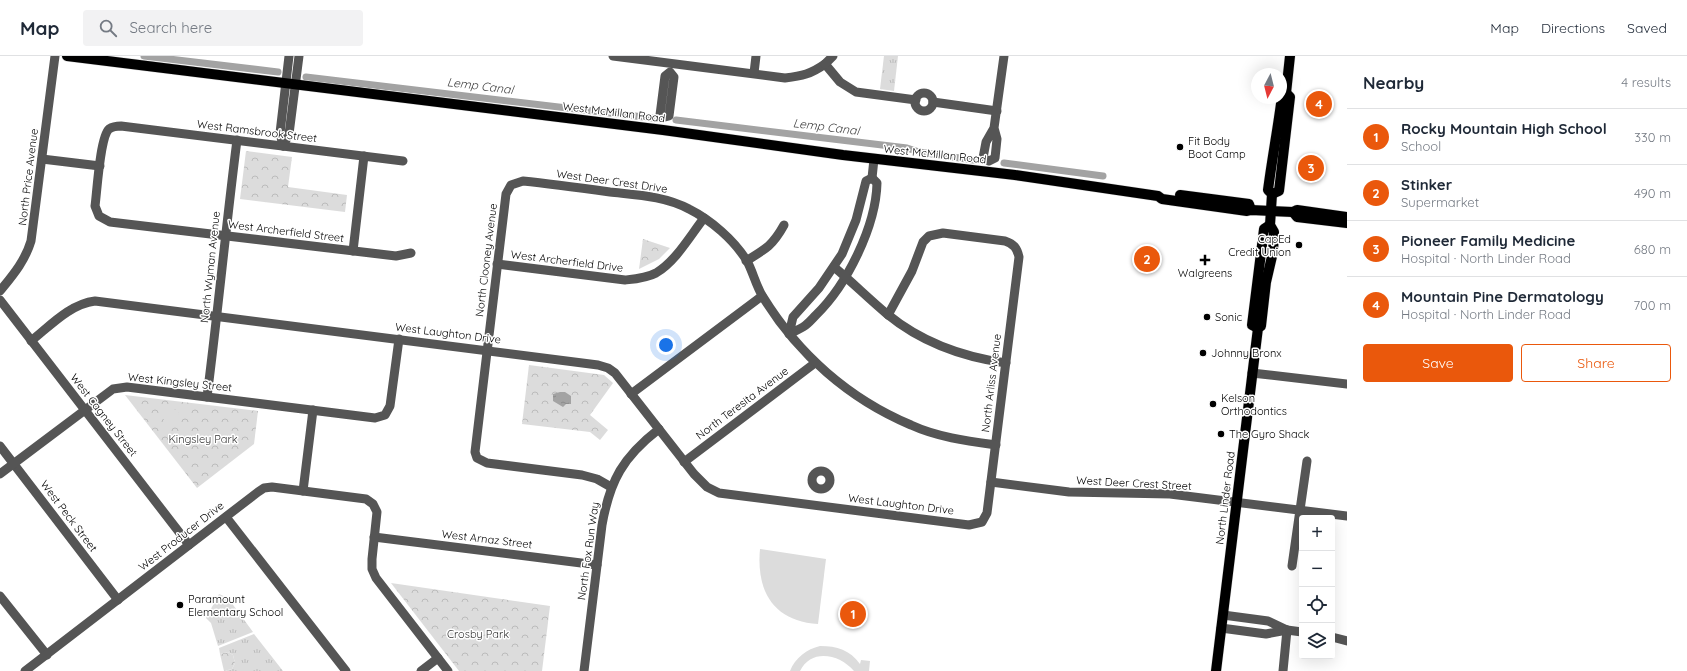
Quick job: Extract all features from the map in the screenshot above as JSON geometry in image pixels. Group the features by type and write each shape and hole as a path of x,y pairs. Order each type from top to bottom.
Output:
{"main road":[{"name":"West McMillan Road","path":"67,56 663,130 874,159 987,172 1158,196 1162,199 1215,207 1247,211 1293,212 1297,210 1347,217"},
{"name":"North Linder Road","path":"1216,671 1258,328 1252,325 1264,229 1270,225 1272,194 1279,191 1290,97 1286,93 1290,56"},
{"name":"West McMillan Road","path":"1293,212 1296,217 1347,223"}],"street":[{"name":"North Price Avenue","path":"0,291 20,266 28,253 33,229 55,56"},
{"path":"283,146 289,134 289,56"},
{"path":"290,84 299,56"},
{"path":"613,56 785,78 802,76 815,71 833,56"},
{"path":"754,73 756,56"},
{"path":"987,172 989,161 995,158 997,139 994,128 1004,56"},
{"path":"663,130 665,117 669,116 674,77 671,64"},
{"path":"825,64 840,82 856,92 916,100 919,95 927,93 932,97 933,102 997,111"},
{"name":"West Ramsbrook Street","path":"100,166 104,139 109,129 121,126 403,161"},
{"name":"North Wyman Avenue","path":"207,397 218,316 225,236 237,140"},
{"path":"353,251 364,156"},
{"path":"42,159 100,166"},
{"path":"872,178 874,159"},
{"name":"West Archerfield Street","path":"100,166 95,206 99,216 110,222 396,256 411,253"},
{"path":"789,334 793,316 819,288 842,254 856,220 866,181 872,178"},
{"path":"789,334 804,327 820,310 845,276 860,248 867,231 877,194 877,183 872,178"},
{"name":"West Deer Crest Drive","path":"511,185 523,181 657,197 675,203 704,218 721,232 746,261 762,296 789,334 815,363 847,390 880,410 911,426 959,439 996,445"},
{"name":"North Clooney Avenue","path":"511,185 506,194 474,446 477,458 487,463 582,475 597,479 612,487"},
{"name":"West Archerfield Drive","path":"497,264 625,280 640,278 656,273 668,263 704,218"},
{"path":"746,261 767,249 777,237 784,225"},
{"name":"North Arliss Avenue","path":"888,315 912,271 923,242 929,236 943,233 1006,241 1015,246 1018,257 1006,363 987,513 982,522"},
{"path":"834,267 888,315 913,332 943,347 984,360 1006,363"},
{"path":"632,394 762,296"},
{"name":"West Cagney Street","path":"0,300 189,545"},
{"name":"West Laughton Drive","path":"31,341 74,308 85,302 95,301 598,365 608,368 615,373 698,479 707,487 719,493 969,525 982,522"},
{"name":"West Kingsley Street","path":"0,474 113,389 127,387 375,418 385,415 390,406 398,339"},
{"name":"North Teresita Avenue","path":"684,462 815,363"},
{"path":"1252,373 1347,384"},
{"path":"303,491 313,410"},
{"name":"North Fox Run Way","path":"584,671 603,518 614,479 626,460 640,443 659,429"},
{"name":"West Peck Street","path":"0,446 118,600"},
{"path":"1292,566 1307,461"},
{"name":"West Deer Crest Street","path":"991,482 1069,492 1170,494 1347,516"},
{"name":"West Producer Drive","path":"25,671 264,488 272,487 366,499 373,504 377,512 374,537"},
{"path":"817,506 820,489"},
{"path":"226,517 346,671"},
{"path":"374,537 372,568 376,578 448,671"},
{"name":"West Arnaz Street","path":"374,537 597,565"},
{"path":"0,596 47,655"},
{"path":"1223,615 1268,622 1287,630 1299,632"},
{"path":"1222,628 1266,634 1287,630"},
{"path":"1283,671 1287,630"},
{"path":"1335,637 1347,641"},
{"path":"421,671 438,658"}],"green space":[{"path":"884,56 898,56 894,91 880,89"},
{"path":"246,151 292,157 288,187 347,195 345,212 240,199"},
{"path":"643,239 670,248 659,259 639,269"},
{"path":"529,365 604,375 613,383 590,415 608,430 600,440 590,432 522,424"},
{"name":"Kingsley Park","path":"125,395 258,411 254,444 197,488"},
{"path":"165,409 179,410 177,427 163,425"},
{"path":"760,549 826,559 818,624 803,622 790,617 779,610 771,602 765,591 761,578"},
{"name":"Crosby Park","path":"391,583 550,606 542,671 459,671"},
{"path":"219,594 228,598 253,632 218,646 211,623 206,618"},
{"path":"254,634 283,671 224,671 232,669 235,663 233,655 228,652 220,654 219,648"},
{"path":"820,646 843,650 852,655 860,664 861,660 870,661 869,671 854,671 848,665 834,657 818,656 805,664 800,671 790,671 798,658 811,649"},
{"path":"228,652 233,655 235,663 232,669 224,671 220,654"}],"water":[{"path":"565,392 571,396 571,404 566,404 563,407 553,401 553,394"}],"waterway":[{"name":"Lemp Canal","path":"144,56 278,72"},
{"name":"Lemp Canal","path":"306,77 652,118"},
{"name":"Lemp Canal","path":"676,120 907,148 919,152 973,160"},
{"name":"Lemp Canal","path":"1004,163 1103,176"}],"place":[{"name":"Mountain Pine Dermatology","path":"1319,104"},
{"name":"Fit Body Boot Camp","path":"1180,147"},
{"name":"Pioneer Family Medicine","path":"1311,168"},
{"name":"CapEd Credit Union","path":"1299,245"},
{"name":"Stinker","path":"1147,259"},
{"name":"Walgreens","path":"1205,260"},
{"name":"Sonic","path":"1207,317"},
{"name":"Johnny Bronx","path":"1203,353"},
{"name":"Kelson Orthodontics","path":"1213,404"},
{"name":"The Gyro Shack","path":"1221,434"},
{"name":"Paramount Elementary School","path":"180,605"},
{"name":"Rocky Mountain High School","path":"853,614"}]}
